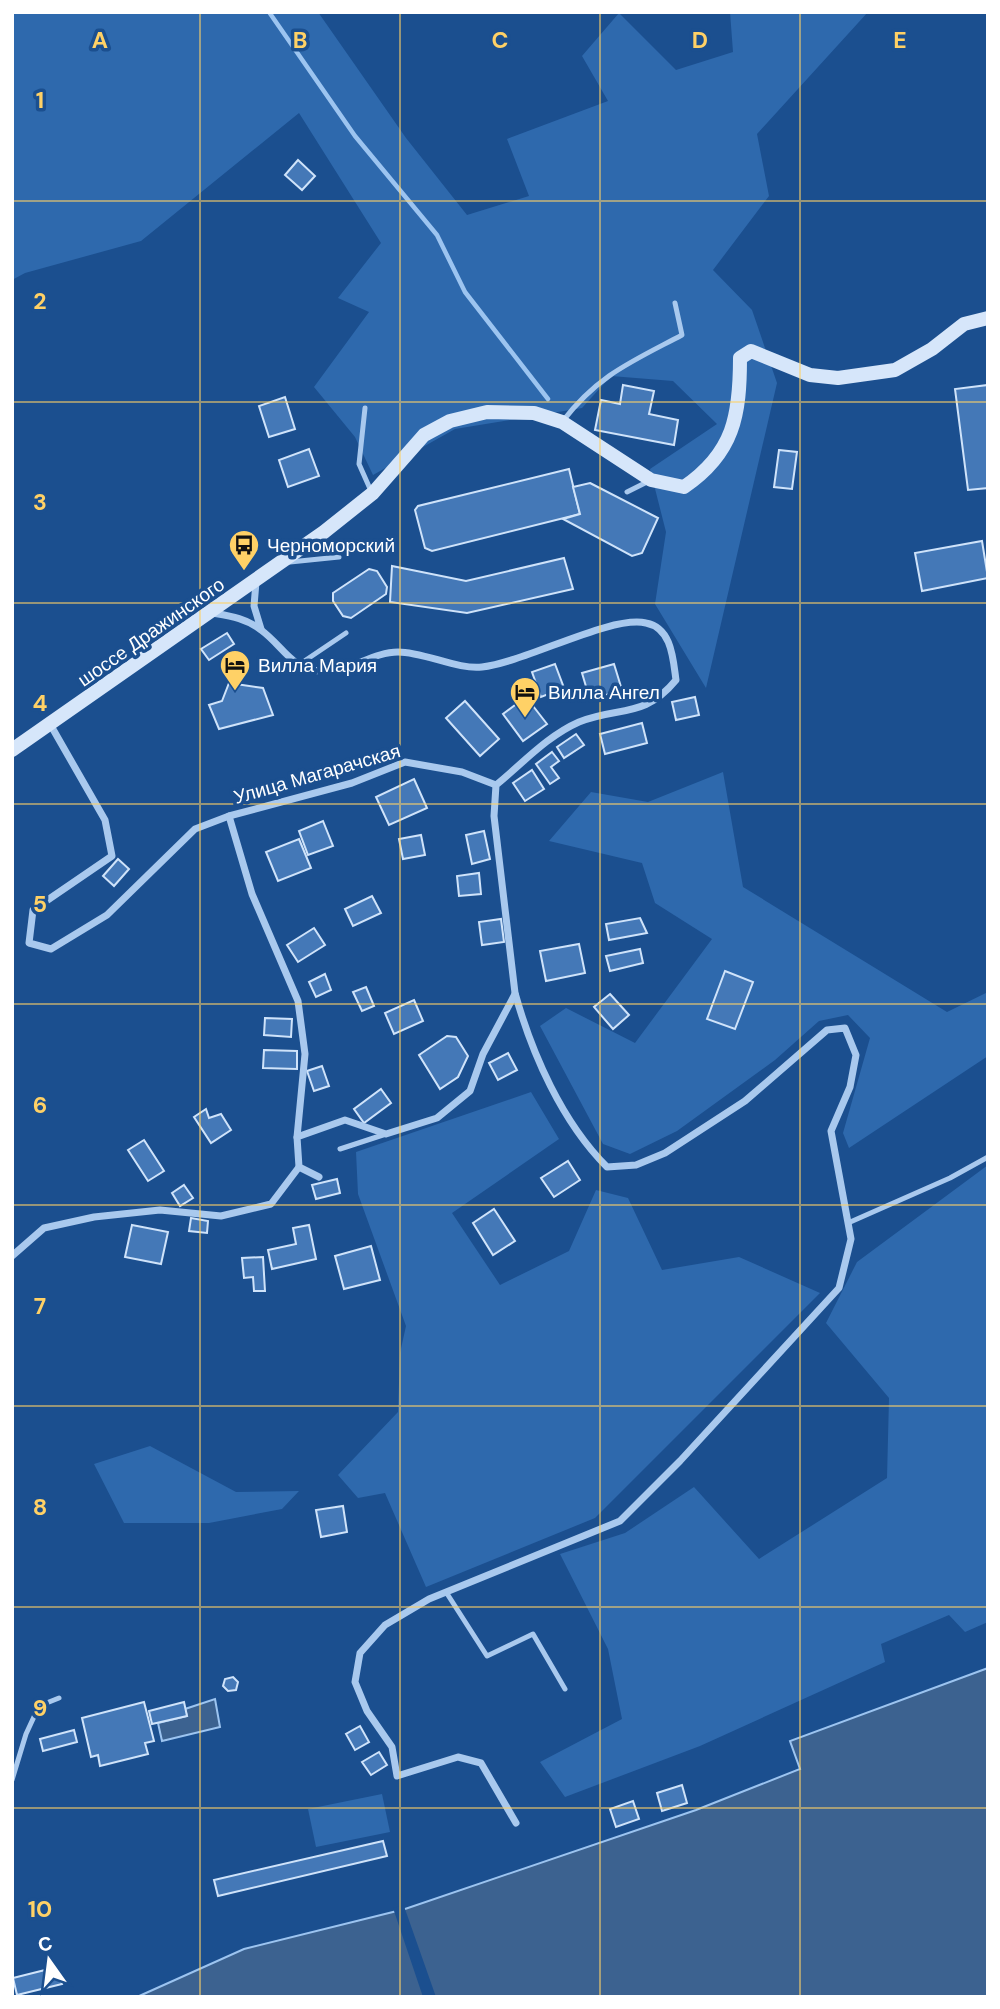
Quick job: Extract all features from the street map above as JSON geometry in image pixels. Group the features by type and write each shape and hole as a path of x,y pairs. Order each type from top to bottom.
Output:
{"main road":[{"name":"шоссе Дражинского","path":"12,750 256,582 373,494 424,435 450,421 487,412 534,413 562,422 651,480 684,487 704,474 726,448 740,400 740,358 751,351 810,375 838,378 895,370 932,349 964,324 988,318"}],"street":[{"path":"256,582 254,606 262,630"},
{"path":"212,614 239,617 262,630 297,666 323,672 397,652 480,668 551,648 611,626 646,623 661,630 669,641 676,680 664,694 647,706 578,722 536,749 496,785 495,816 515,993 522,1019 550,1083 584,1144 607,1167 636,1166 665,1153 745,1101 827,1030 845,1028 856,1055 850,1087 831,1131 851,1239 839,1288 680,1461 620,1521 446,1592 385,1625 360,1653 355,1682 367,1711 392,1747 397,1776 457,1757 481,1763 516,1823"},
{"name":"Улица Магарачская","path":"50,724 105,820 112,856 33,910 29,943 51,948 107,915 195,829 229,816 352,783 405,762 462,772 496,785"},
{"name":"Улица Магарачская","path":"229,816 252,894 298,1001 305,1054 298,1137 299,1167"},
{"path":"298,1137 345,1120 386,1134 437,1118 470,1091 483,1054 515,993"},
{"path":"12,1256 44,1228 94,1217 160,1210 221,1216 271,1204 299,1167 319,1177"}],"lane":[{"path":"562,422 582,395 606,375 682,335 675,303"},
{"path":"365,408 359,464 373,494"},
{"path":"627,492 651,480"},
{"path":"282,562 339,557"},
{"path":"297,666 346,633"},
{"path":"340,1149 386,1134"},
{"path":"848,1223 950,1178 988,1157"},
{"path":"446,1592 487,1656 533,1634 565,1689"},
{"path":"12,1780 38,1706 59,1698"}],"shaded area":[{"path":"12,12 318,12 406,138 467,215 529,196 507,139 608,101 582,56 619,13 676,70 733,52 730,12 868,12 757,134 769,196 713,270 752,310 777,383 706,688 655,604 666,532 650,469 717,424 673,381 611,376 582,408 455,429 373,475 355,437 314,387 369,312 338,298 381,243 299,113 141,241 25,273 12,280"},
{"path":"723,772 743,887 947,1012 988,992 988,1056 849,1148 843,1133 870,1038 848,1015 819,1021 775,1060 677,1131 630,1154 603,1144 540,1026 566,1008 635,1043 712,939 655,903 642,863 549,841 591,792 648,802"},
{"path":"531,1092 559,1139 452,1213 500,1285 569,1251 596,1190 628,1198 662,1270 739,1257 820,1293 595,1518 426,1587 385,1493 358,1498 338,1475 398,1412 400,1353 406,1326 358,1194 356,1152"},
{"path":"988,1165 988,1622 965,1632 949,1615 881,1644 885,1662 700,1746 565,1797 540,1762 622,1719 608,1649 560,1554 625,1533 694,1487 759,1559 887,1478 889,1398 826,1323 857,1262"},
{"path":"150,1446 236,1492 299,1491 282,1509 209,1523 124,1523 94,1464"},
{"path":"988,1668 988,1997 137,1997 244,1949 405,1909 696,1810 800,1769 790,1741"},
{"path":"215,1699 220,1727 162,1741 158,1723 187,1716 185,1709"},
{"path":"382,1794 390,1832 316,1847 308,1809"}],"pier":[{"path":"404,1905 436,1997 423,1997 393,1908"}],"building":[{"path":"298,160 315,176 302,190 285,175"},
{"path":"623,385 654,391 649,414 678,420 674,445 595,430 601,400 620,404"},
{"path":"988,385 988,488 968,490 955,389"},
{"path":"285,397 295,429 269,437 259,406"},
{"path":"309,449 319,476 288,487 279,460"},
{"path":"779,450 797,452 792,489 774,487"},
{"path":"569,469 580,514 432,551 425,548 415,510 418,506"},
{"path":"590,483 658,518 642,553 632,556 563,519 580,514 573,487"},
{"path":"982,541 988,578 922,591 915,553"},
{"path":"564,558 573,589 467,613 390,602 392,566 466,581"},
{"path":"369,569 377,571 387,587 386,594 351,618 343,616 333,601 333,593"},
{"path":"227,633 234,644 209,660 201,649"},
{"path":"555,664 564,688 541,697 532,672"},
{"path":"614,664 622,690 590,700 582,673"},
{"path":"229,683 263,688 273,715 219,729 209,705 222,701"},
{"path":"526,697 547,724 523,741 503,714"},
{"path":"695,697 699,715 676,720 672,702"},
{"path":"465,701 499,739 480,756 446,718"},
{"path":"642,723 647,743 605,754 600,734"},
{"path":"576,734 584,745 564,758 557,747"},
{"path":"552,752 559,761 551,767 559,778 550,784 536,764"},
{"path":"532,770 544,789 525,801 513,783"},
{"path":"414,779 427,808 389,825 376,797"},
{"path":"323,821 333,846 308,855 299,831"},
{"path":"484,831 490,859 472,864 466,835"},
{"path":"421,835 425,855 403,859 399,839"},
{"path":"299,839 311,868 278,881 266,852"},
{"path":"118,859 129,869 114,886 103,876"},
{"path":"479,873 481,894 459,896 457,876"},
{"path":"372,896 381,913 353,926 345,909"},
{"path":"640,918 647,933 609,940 606,924"},
{"path":"501,919 504,942 482,945 479,922"},
{"path":"314,928 325,945 298,962 287,945"},
{"path":"579,944 585,973 546,981 540,951"},
{"path":"640,949 643,963 610,971 606,956"},
{"path":"725,971 753,982 735,1029 707,1019"},
{"path":"325,974 331,990 316,997 309,982"},
{"path":"366,987 374,1006 362,1011 353,992"},
{"path":"610,994 629,1015 613,1029 594,1007"},
{"path":"414,1000 423,1021 394,1034 385,1013"},
{"path":"265,1018 292,1019 291,1037 264,1035"},
{"path":"447,1036 456,1037 468,1056 458,1077 440,1089 419,1055"},
{"path":"264,1050 297,1051 297,1069 263,1068"},
{"path":"508,1053 517,1070 498,1080 489,1063"},
{"path":"322,1066 329,1086 314,1091 307,1071"},
{"path":"381,1089 391,1103 364,1123 354,1109"},
{"path":"206,1109 209,1118 221,1114 231,1130 211,1143 194,1117"},
{"path":"144,1140 164,1171 148,1181 128,1150"},
{"path":"568,1161 580,1180 554,1197 541,1178"},
{"path":"337,1179 340,1193 316,1199 312,1185"},
{"path":"184,1185 193,1198 180,1206 172,1193"},
{"path":"494,1209 515,1241 493,1255 473,1223"},
{"path":"191,1218 208,1221 207,1233 189,1231"},
{"path":"132,1225 168,1232 161,1264 125,1257"},
{"path":"309,1225 316,1259 272,1269 268,1250 296,1244 293,1228"},
{"path":"371,1246 380,1280 344,1289 335,1256"},
{"path":"263,1257 265,1291 254,1291 253,1277 244,1278 242,1258"},
{"path":"343,1506 347,1532 321,1537 316,1510"},
{"path":"233,1677 238,1682 236,1690 228,1691 223,1686 225,1679"},
{"path":"144,1702 154,1741 145,1743 148,1754 100,1766 98,1755 91,1757 82,1718"},
{"path":"184,1702 187,1716 152,1724 149,1711"},
{"path":"360,1726 369,1742 355,1750 346,1734"},
{"path":"74,1730 77,1742 43,1751 40,1739"},
{"path":"379,1752 387,1765 371,1775 362,1762"},
{"path":"682,1785 687,1803 662,1811 657,1793"},
{"path":"633,1801 639,1819 616,1827 610,1809"},
{"path":"383,1841 387,1856 218,1896 214,1880"},
{"path":"57,1967 62,1984 17,1995 13,1978"}],"waterway":[{"path":"269,12 355,136 437,235 465,292 548,399"}],"place":[{"name":"Черноморский","path":"244,572"},
{"name":"Вилла Мария","path":"235,692"},
{"name":"Вилла Ангел","path":"525,719"}]}
